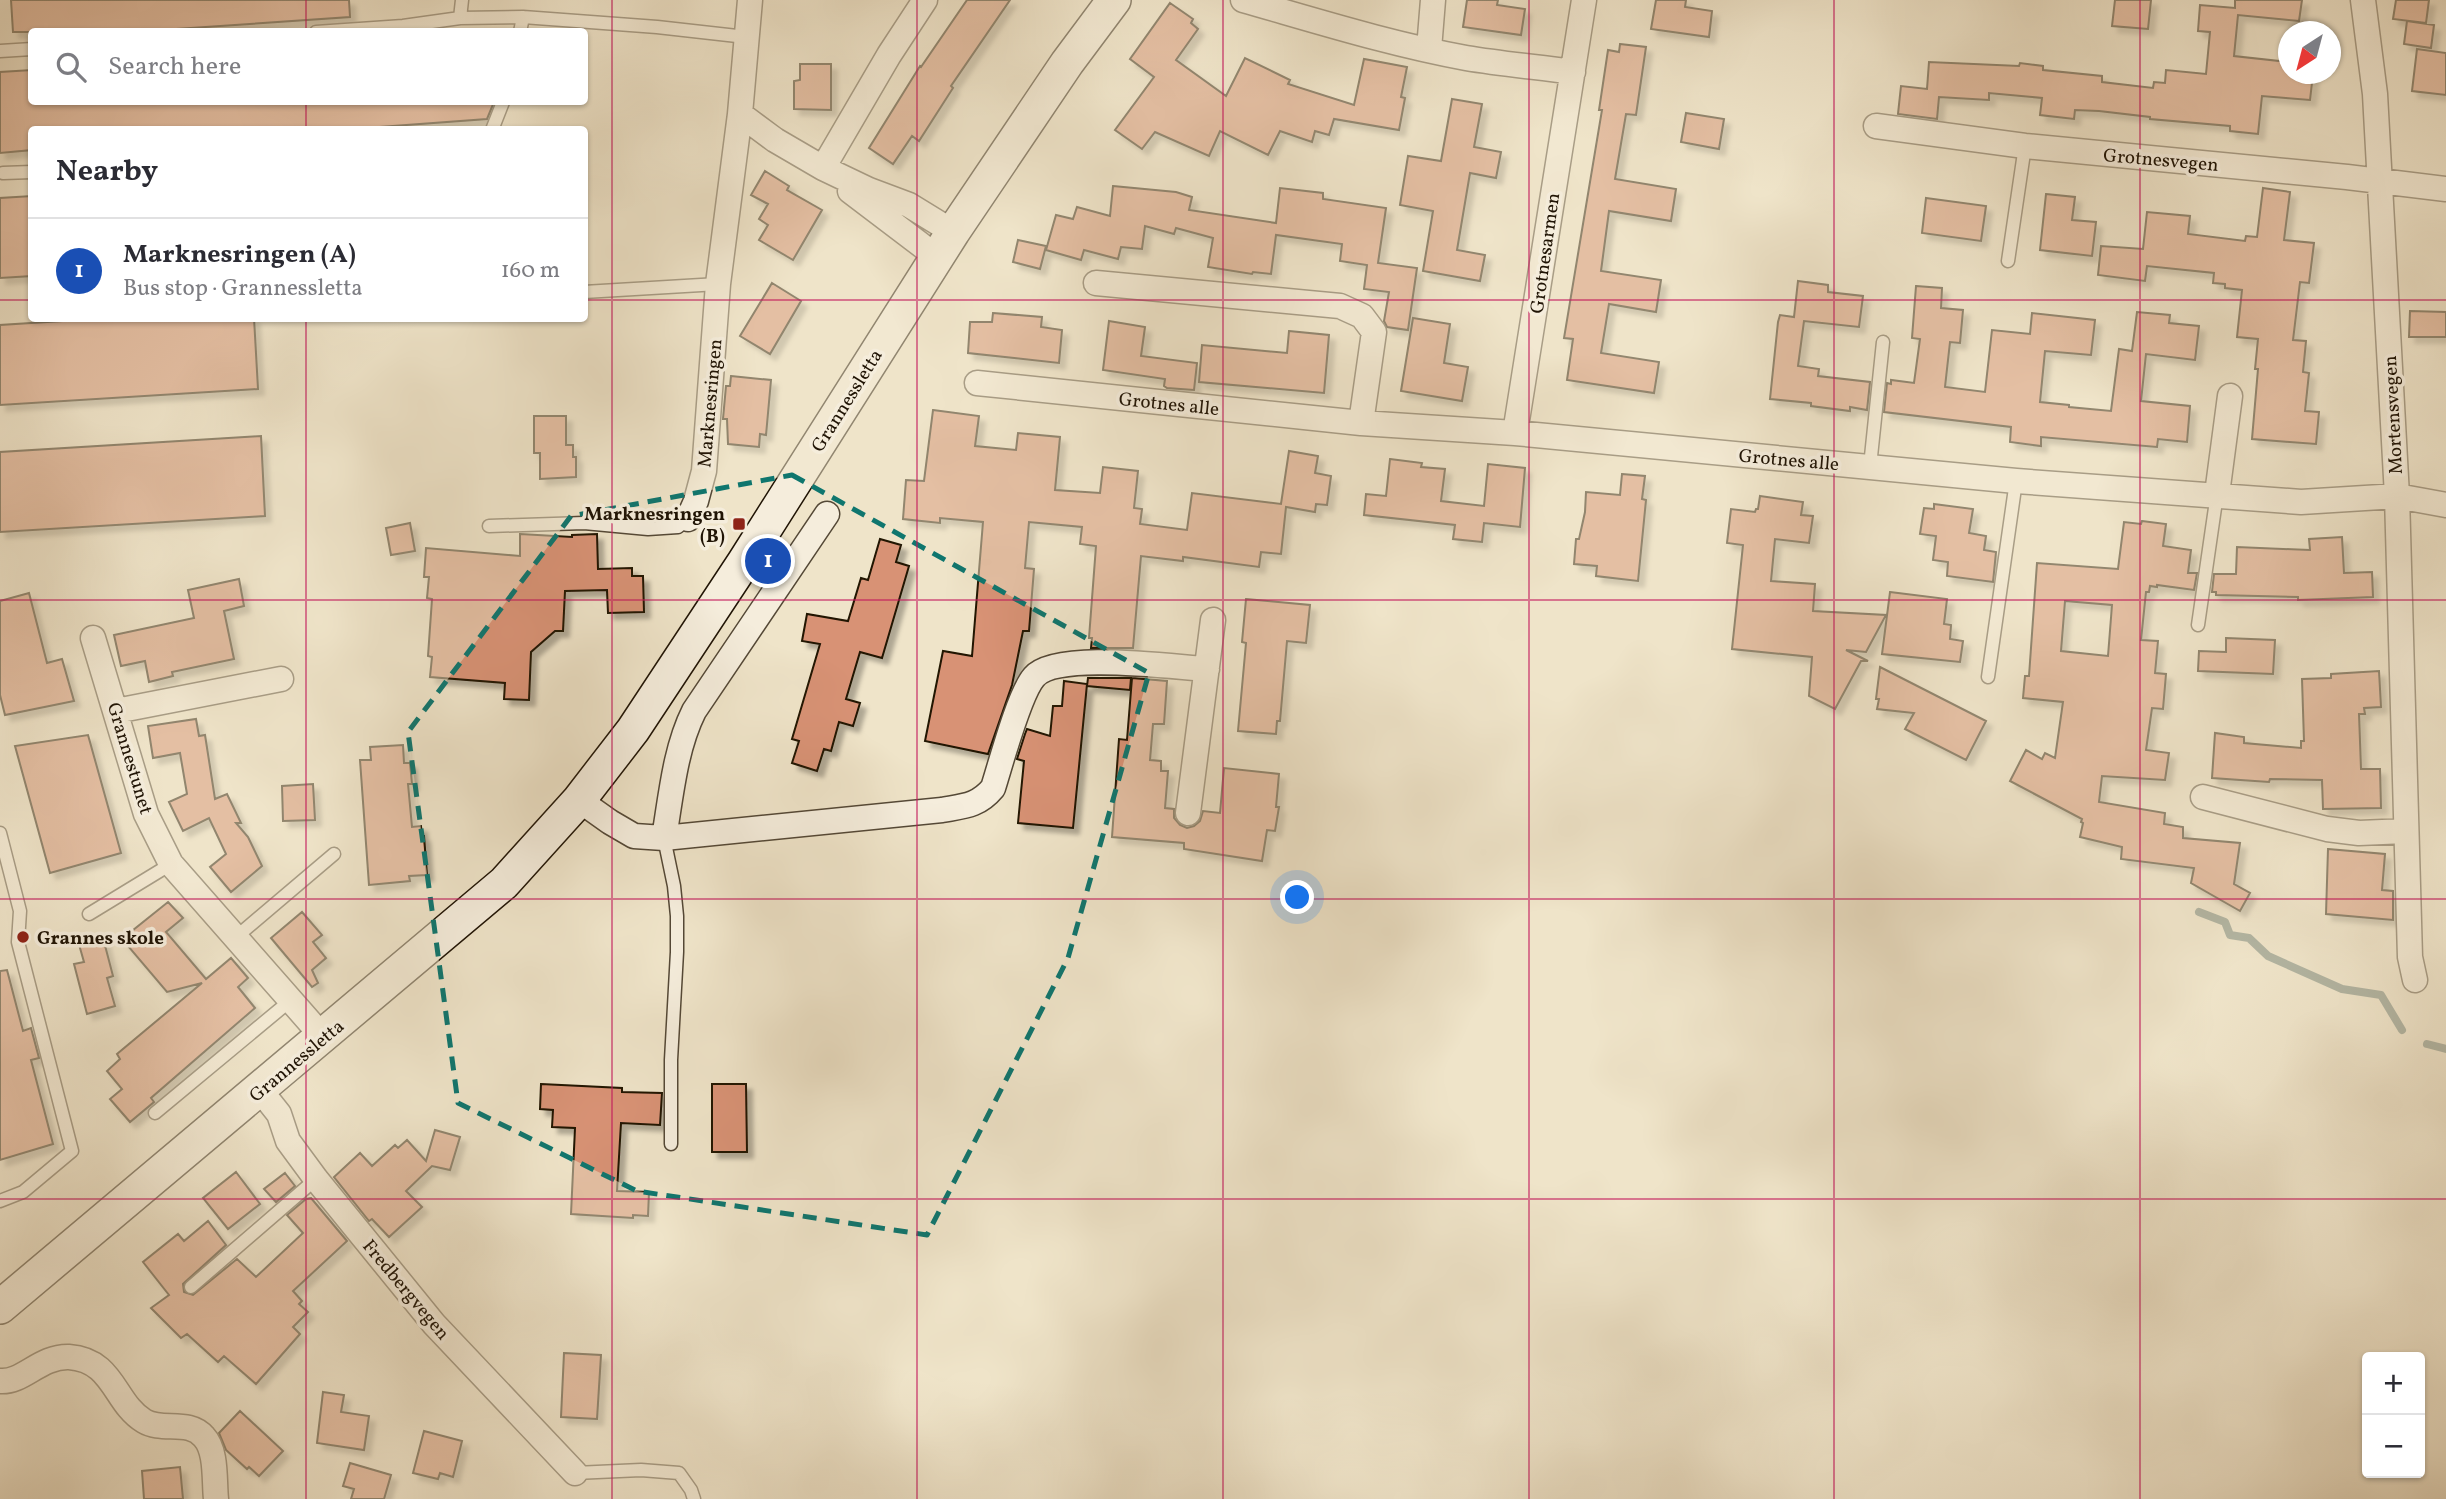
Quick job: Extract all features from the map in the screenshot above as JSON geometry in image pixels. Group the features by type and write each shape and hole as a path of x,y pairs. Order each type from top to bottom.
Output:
{"main road":[{"name":"Grannessletta","path":"0,1307 504,883 579,800 633,730 744,562 945,244 1067,62 1114,0"}],"street":[{"name":"Marknesringen","path":"688,519 704,471 718,284 740,114 750,0"},
{"path":"822,168 925,0"},
{"path":"1243,0 1343,30 1429,50 1467,58 1573,72"},
{"path":"1429,50 1433,0"},
{"name":"Grotnesarmen","path":"1515,433 1584,0"},
{"name":"Mortensvegen","path":"2364,0 2375,94 2397,496 2410,957 2415,980"},
{"path":"740,114 775,140 822,168 909,205 945,244"},
{"name":"Grotnesvegen","path":"1876,126 2025,146 2446,189"},
{"path":"1096,283 1340,306 1362,316 1374,332 1361,423"},
{"name":"Grotnes alle","path":"977,383 1361,423 1515,433 2015,481 2301,502 2397,496"},
{"path":"2217,494 2230,396"},
{"path":"2397,496 2446,505"},
{"path":"664,838 673,778 686,726 694,710 827,514"},
{"path":"1188,813 1213,620"},
{"name":"Grannestunet","path":"93,638 146,814 171,864 323,1037"},
{"path":"579,800 634,836 664,838 970,805 983,800 993,788 1023,698 1034,677 1052,666 1081,662 1207,669"},
{"path":"116,711 281,679"},
{"path":"2203,797 2327,829 2359,832 2406,831"},
{"name":"Fredbergvegen","path":"260,1090 279,1114 288,1141 316,1179 434,1324 575,1473"},
{"path":"0,1381 13,1380 42,1362 59,1357 80,1359 96,1366 108,1376 143,1421 158,1426 189,1427 202,1434 211,1451 216,1499"}],"lane":[{"path":"460,18 462,0"},
{"path":"521,28 523,17"},
{"path":"374,28 460,18 523,17 746,37"},
{"path":"0,51 28,49"},
{"path":"494,126 502,105"},
{"path":"2008,261 2025,146"},
{"path":"4,173 28,172"},
{"path":"588,292 718,284"},
{"path":"1870,466 1883,342"},
{"path":"1988,677 2015,481"},
{"path":"2198,625 2217,494"},
{"path":"489,526 584,523 648,529 678,527 688,519"},
{"path":"0,833 20,911 18,942 72,1151 23,1192 0,1201"},
{"path":"664,838 677,916 671,1060 671,1144"},
{"path":"235,938 334,854"},
{"path":"89,914 171,864"},
{"path":"155,1114 291,1000"},
{"path":"191,1287 316,1179"},
{"path":"575,1473 641,1469 679,1473 694,1499"}],"highlighted area":[{"path":"792,475 1149,673 1068,958 927,1235 637,1191 458,1103 408,732 571,516"}],"building":[{"path":"11,0 349,0 350,17 190,28 28,28 28,32 13,32"},
{"path":"967,0 1010,0 951,86 953,88 919,141 912,136 893,164 869,148 920,66"},
{"path":"1467,0 1498,0 1497,5 1525,9 1521,35 1463,27"},
{"path":"1656,0 1686,0 1685,7 1712,11 1709,37 1651,29"},
{"path":"2115,0 2151,0 2148,29 2112,26"},
{"path":"2235,0 2302,0 2299,21 2238,15 2234,56 2278,61 2278,84 2312,84 2310,100 2262,96 2258,134 2230,131 2230,126 2150,119 2099,111 2075,110 2074,119 2040,115 2042,98 1989,93 1989,100 1939,97 1937,119 1898,114 1901,86 1927,89 1929,62 2019,66 2020,63 2043,66 2043,70 2102,76 2102,82 2153,88 2154,82 2165,83 2166,70 2206,74 2210,32 2198,31 2200,5 2235,8"},
{"path":"2396,0 2429,0 2426,23 2393,19"},
{"path":"1170,3 1193,19 1191,23 1198,29 1176,60 1226,96 1245,58 1290,80 1288,84 1354,105 1364,59 1407,67 1401,97 1405,98 1399,130 1334,119 1329,135 1315,131 1312,142 1280,131 1268,155 1220,131 1209,156 1155,132 1142,149 1115,130 1154,77 1130,59"},
{"path":"2407,21 2434,25 2431,48 2404,44"},
{"path":"1620,44 1646,47 1636,115 1626,114 1615,179 1676,189 1671,221 1609,211 1601,271 1661,280 1656,312 1609,304 1601,353 1659,362 1654,393 1567,380 1573,339 1564,338 1602,110 1599,110 1608,50 1619,52"},
{"path":"2417,49 2446,53 2446,95 2412,91"},
{"path":"800,64 831,64 831,110 794,109 794,81 800,80"},
{"path":"28,70 28,105 493,105 487,119 393,126 28,126 28,150 0,153 0,72"},
{"path":"1452,99 1482,104 1474,147 1501,152 1496,178 1470,173 1457,250 1485,255 1480,281 1423,271 1433,211 1400,205 1408,156 1441,161"},
{"path":"1686,113 1724,119 1719,149 1681,142"},
{"path":"765,171 789,186 787,190 822,210 793,260 759,240 768,225 759,219 768,204 751,195"},
{"path":"1113,186 1176,192 1192,197 1189,210 1276,223 1280,188 1323,193 1323,199 1386,208 1378,263 1417,268 1408,330 1387,327 1384,321 1389,292 1364,289 1367,265 1340,261 1342,244 1276,235 1271,274 1208,267 1213,238 1176,228 1174,234 1145,226 1142,249 1121,247 1118,259 1084,250 1081,260 1046,250 1056,215 1073,219 1077,207 1110,216"},
{"path":"2263,188 2290,192 2284,240 2314,243 2309,283 2300,282 2293,340 2306,341 2303,372 2309,373 2305,411 2319,412 2316,444 2252,439 2258,339 2237,337 2242,290 2213,283 2214,273 2147,266 2145,281 2098,275 2101,246 2143,249 2147,212 2190,216 2188,234 2245,241 2246,236 2257,237"},
{"path":"2046,194 2075,197 2072,220 2096,222 2092,256 2040,250"},
{"path":"28,196 28,276 0,278 0,198"},
{"path":"1926,198 1986,206 1981,241 1922,233"},
{"path":"1018,240 1046,246 1040,269 1013,262"},
{"path":"1798,281 1828,285 1828,292 1863,296 1859,327 1804,321 1798,366 1819,369 1818,376 1870,382 1867,410 1850,407 1850,411 1811,406 1811,403 1770,399 1778,322 1780,315 1794,317"},
{"path":"772,283 801,301 770,354 740,336"},
{"path":"1916,286 1942,288 1941,308 1963,310 1960,343 1950,342 1945,387 1985,392 1992,330 2030,334 2032,313 2095,320 2091,355 2045,351 2040,402 2069,407 2111,411 2119,349 2132,351 2137,312 2170,315 2169,323 2199,326 2195,360 2146,354 2141,401 2190,406 2187,442 2158,439 2157,447 2041,437 2041,446 2010,442 2011,427 1884,412 1887,383 1891,384 1891,380 1914,383 1920,339 1912,338"},
{"path":"2410,311 2446,312 2446,337 2409,337"},
{"path":"993,313 1042,317 1041,327 1062,330 1059,363 968,353 970,322 992,322"},
{"path":"1413,318 1450,324 1444,363 1468,367 1462,401 1401,391"},
{"path":"1109,321 1145,327 1141,356 1197,363 1194,390 1167,388 1164,386 1165,379 1103,370"},
{"path":"47,322 254,322 258,389 0,405 0,325"},
{"path":"1289,331 1329,335 1324,393 1199,382 1202,345 1287,353"},
{"path":"731,376 771,380 766,435 760,434 759,447 728,444 727,419 723,419 726,386 730,386"},
{"path":"933,410 979,416 975,446 1016,450 1018,433 1060,437 1055,490 1100,493 1103,467 1138,471 1134,508 1142,509 1140,524 1187,530 1192,493 1281,504 1289,451 1318,456 1315,473 1331,476 1327,505 1316,504 1315,512 1286,507 1281,554 1261,552 1259,567 1183,557 1183,561 1141,556 1133,648 1091,648 1092,638 1089,638 1096,546 1080,544 1082,527 1029,522 1025,568 1034,569 1029,631 1023,631 1012,685 988,754 925,741 943,651 972,656 983,522 940,518 940,523 903,519 906,480 924,481"},
{"path":"534,416 566,416 566,445 573,445 576,477 540,479 540,453 534,453"},
{"path":"261,436 265,516 0,532 0,452"},
{"path":"1390,459 1422,463 1421,467 1445,469 1441,501 1484,506 1488,464 1525,468 1520,527 1484,523 1482,542 1453,539 1455,525 1364,515 1366,494 1386,496"},
{"path":"1622,474 1645,476 1642,499 1646,500 1638,581 1596,576 1597,566 1574,564 1576,539 1579,539 1585,512 1586,492 1620,495"},
{"path":"1760,496 1803,502 1801,515 1813,516 1809,543 1775,539 1771,581 1815,584 1813,611 1886,615 1866,652 1846,650 1868,661 1861,661 1835,709 1809,696 1812,657 1732,649 1743,545 1727,543 1731,509 1755,512"},
{"path":"1934,504 1973,509 1969,533 1986,536 1984,550 1996,552 1993,582 1947,576 1948,562 1933,560 1936,536 1920,534 1924,508 1934,509"},
{"path":"2142,521 2166,524 2163,546 2191,550 2188,573 2197,573 2194,590 2157,585 2150,586 2149,592 2146,592 2141,640 2158,641 2155,673 2166,674 2163,709 2152,708 2146,750 2169,753 2165,780 2102,776 2099,802 2165,813 2164,824 2183,827 2183,838 2240,843 2234,884 2250,893 2240,911 2191,883 2194,868 2121,859 2122,847 2080,837 2082,819 2010,781 2026,750 2042,759 2045,753 2055,758 2063,702 2023,698 2025,676 2029,676 2037,563 2118,569 2124,522 2141,524","holes":["2065,601 2112,605 2108,656 2061,651"]},
{"path":"410,523 415,551 391,555 386,528"},
{"path":"520,534 572,537 597,534 598,569 632,568 632,576 643,576 644,612 608,613 607,590 565,591 563,631 555,631 531,652 529,700 504,699 505,683 430,677 432,657 428,656 432,599 427,598 429,577 424,577 426,548 520,556"},
{"path":"2342,537 2344,573 2372,572 2373,597 2298,600 2298,597 2216,595 2216,592 2212,592 2214,574 2236,574 2237,547 2310,550 2309,539"},
{"path":"880,539 901,545 896,562 909,566 882,658 860,652 846,699 860,703 853,726 839,722 831,751 824,749 817,771 792,763 799,741 792,739 820,644 802,641 807,614 848,621 861,578 868,580"},
{"path":"239,579 244,606 224,611 234,659 172,672 173,676 149,682 145,661 121,666 114,635 194,618 188,590"},
{"path":"1890,592 1947,599 1944,624 1951,625 1950,639 1963,641 1960,662 1882,654"},
{"path":"29,593 47,663 62,659 74,701 5,715 0,695 0,601"},
{"path":"1246,599 1310,605 1306,643 1287,641 1280,721 1277,721 1276,734 1238,731 1246,643 1242,642"},
{"path":"2226,638 2275,640 2273,674 2198,671 2199,651 2226,652"},
{"path":"1880,667 1986,721 1966,760 1905,729 1914,713 1877,709"},
{"path":"2379,671 2381,707 2364,708 2365,714 2359,714 2361,769 2380,769 2381,808 2323,809 2322,780 2270,779 2269,782 2212,778 2215,733 2244,737 2244,743 2301,748 2301,741 2304,741 2302,679"},
{"path":"1088,678 1131,678 1130,690 1087,686"},
{"path":"1132,678 1167,681 1164,724 1153,724 1150,760 1161,761 1161,771 1168,771 1165,808 1174,809 1174,818 1180,825 1187,828 1194,826 1200,821 1203,811 1220,813 1224,768 1279,774 1276,807 1279,807 1275,831 1267,830 1262,861 1184,849 1184,843 1112,837 1119,739 1127,740"},
{"path":"1064,681 1087,684 1073,828 1018,823 1024,761 1017,759 1025,734 1027,729 1050,736 1053,706 1062,706"},
{"path":"196,719 199,736 205,735 215,799 227,794 241,823 236,823 248,837 262,866 231,892 210,867 226,854 209,818 183,831 169,802 187,794 180,753 153,758 148,726"},
{"path":"88,735 121,853 50,873 15,746"},
{"path":"403,745 404,763 410,763 412,784 408,784 412,827 421,826 427,875 409,876 410,881 369,885 360,760 371,760 370,747"},
{"path":"313,784 315,820 283,821 282,786"},
{"path":"2328,849 2385,854 2382,890 2393,891 2393,920 2326,914"},
{"path":"168,902 183,918 166,932 206,979 231,958 248,978 238,987 255,1008 151,1098 154,1102 130,1122 110,1099 122,1089 107,1071 120,1059 117,1054 202,983 167,992 122,939"},
{"path":"302,912 322,935 313,942 326,958 312,970 318,983 312,987 271,938"},
{"path":"102,934 113,976 107,978 115,1006 87,1014 74,964 84,962 78,941"},
{"path":"7,970 23,1031 31,1028 39,1058 31,1060 53,1144 0,1160 0,971"},
{"path":"541,1084 662,1093 660,1125 621,1123 617,1191 649,1192 648,1216 633,1215 633,1218 571,1214 575,1128 552,1127 553,1110 540,1109"},
{"path":"712,1084 746,1084 747,1152 712,1152"},
{"path":"435,1130 460,1137 450,1170 432,1166 406,1191 422,1207 389,1237 372,1219 369,1221 334,1177 360,1153 372,1166 395,1145 398,1148 407,1140 426,1161"},
{"path":"236,1172 260,1204 228,1229 203,1198"},
{"path":"285,1173 295,1186 276,1202 264,1189"},
{"path":"311,1198 347,1241 293,1291 302,1301 299,1304 308,1312 293,1327 300,1334 256,1384 224,1356 218,1362 187,1334 181,1338 151,1308 169,1295 143,1262 178,1234 184,1241 208,1221 226,1245 183,1284 184,1292 193,1295 237,1259 256,1277 303,1233 287,1215"},
{"path":"564,1353 601,1355 597,1419 561,1417"},
{"path":"323,1392 344,1395 341,1412 369,1416 364,1450 317,1443"},
{"path":"240,1411 283,1451 259,1476 226,1450 219,1433"},
{"path":"424,1431 462,1441 453,1477 440,1473 438,1479 413,1473"},
{"path":"350,1463 391,1475 384,1499 351,1499 354,1489 343,1486"},
{"path":"180,1467 183,1499 144,1499 142,1471"}],"waterway":[{"path":"2199,912 2225,922 2230,935 2249,938 2268,956 2342,989 2381,995 2402,1030"},
{"path":"2427,1044 2446,1049"}],"place":[{"name":"Marknesringen (B)","path":"739,524"},
{"name":"Marknesringen (A)","path":"768,561"},
{"name":"Grannes skole","path":"23,937"}]}
